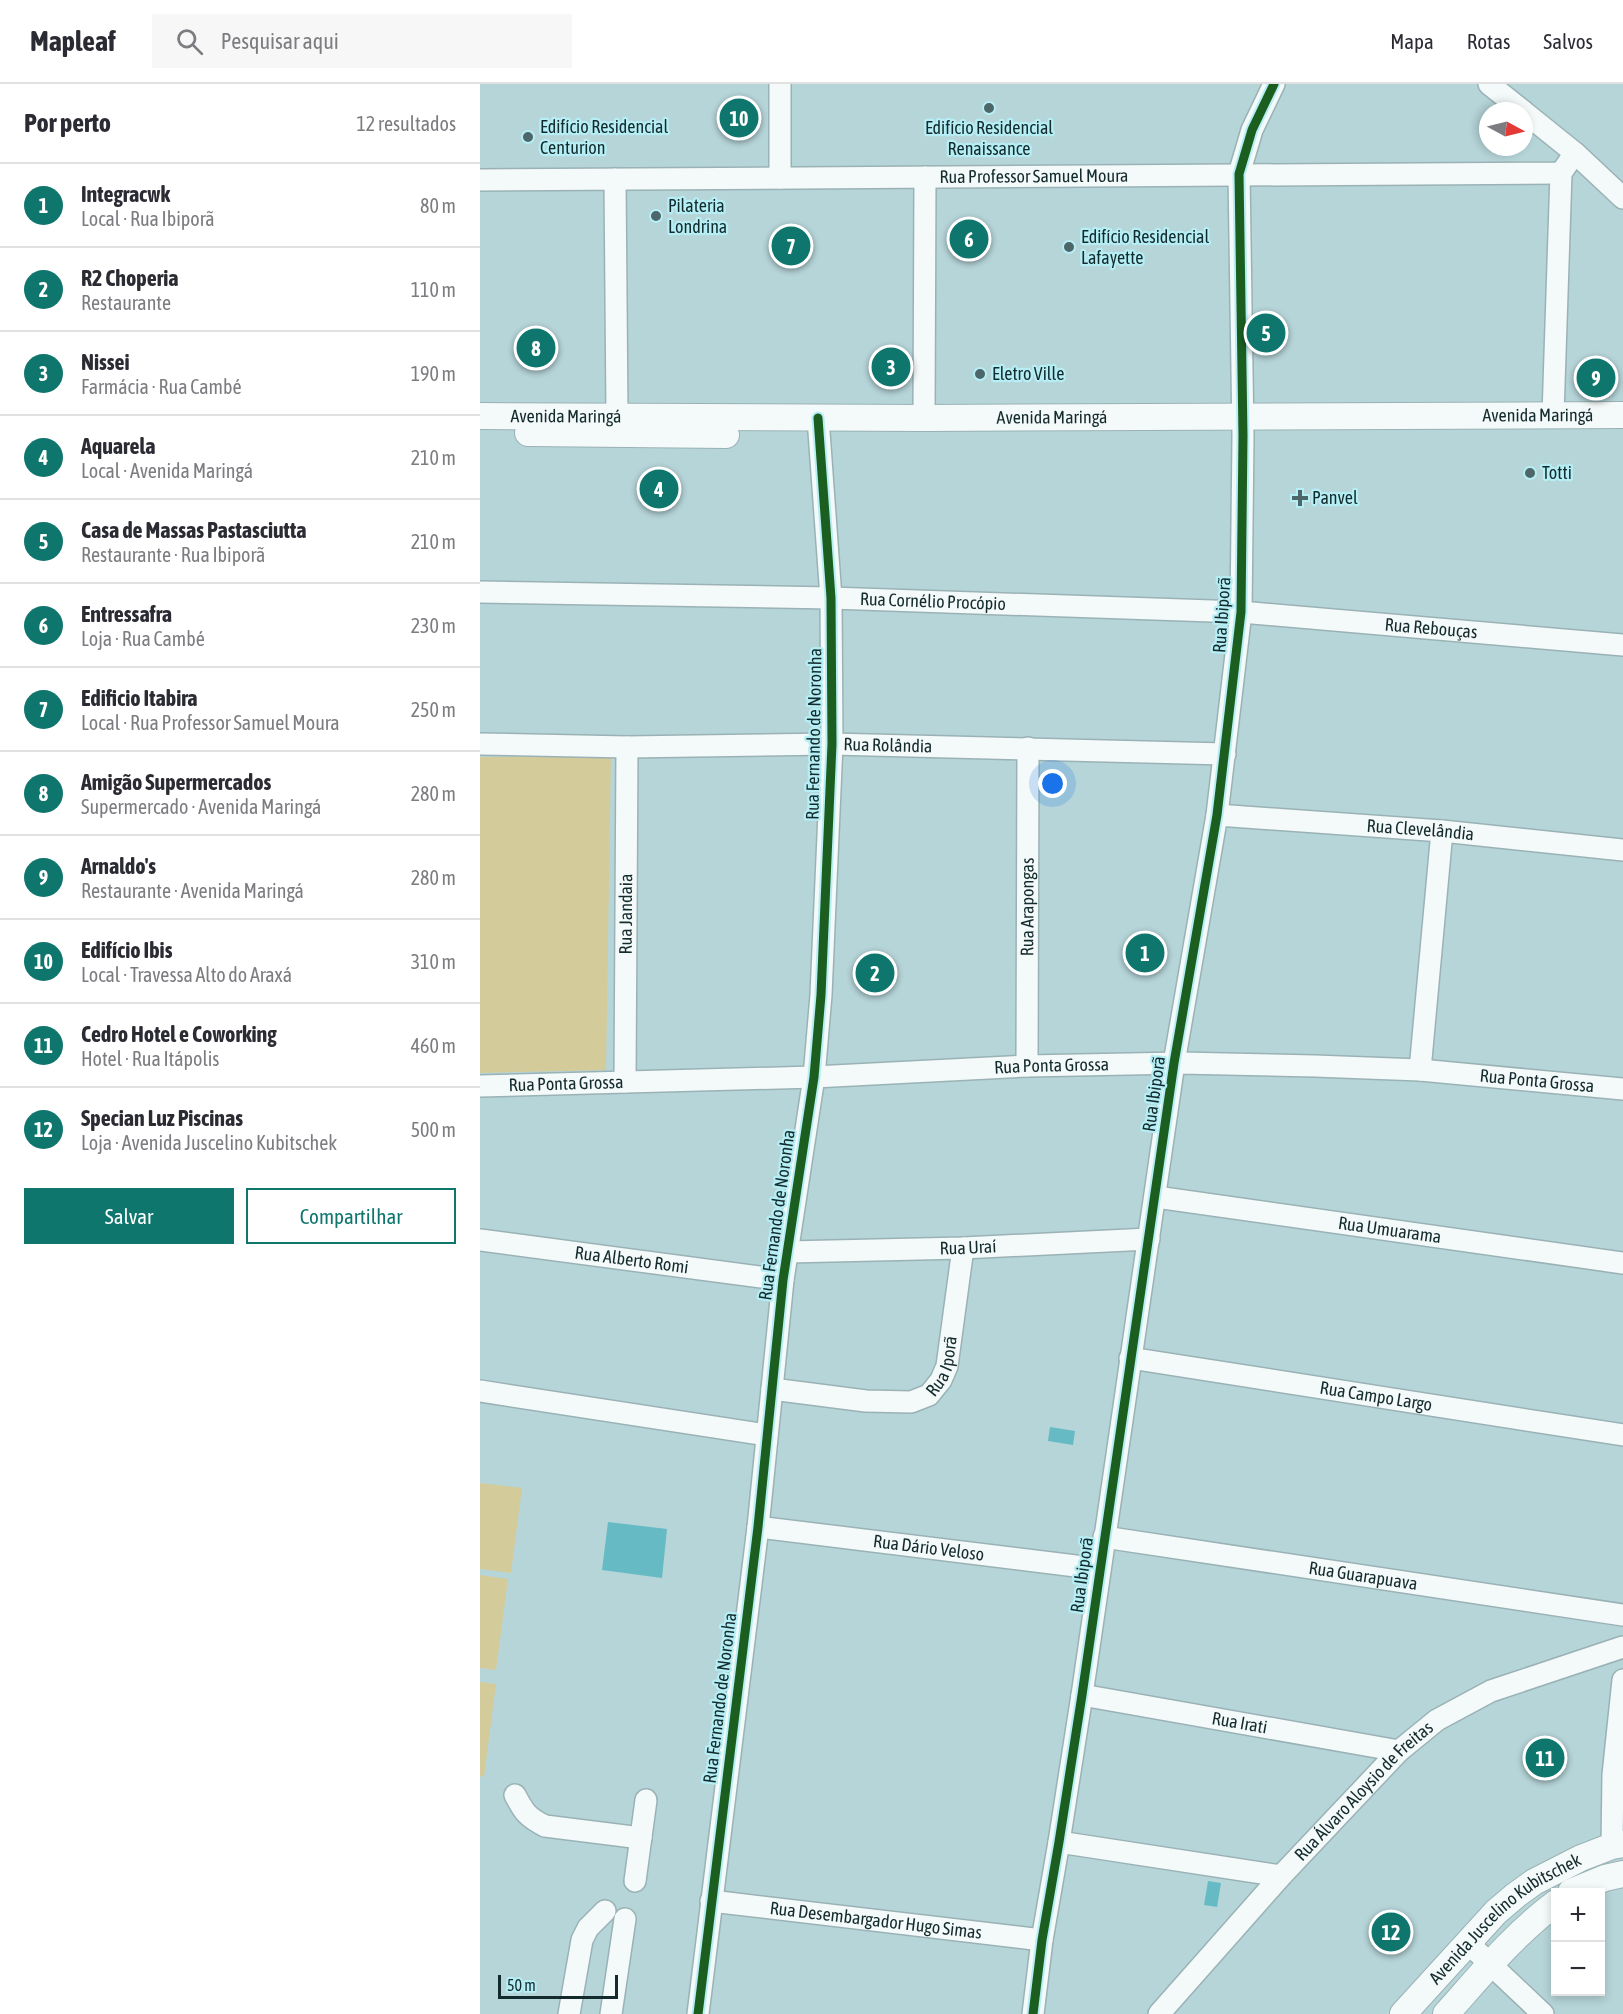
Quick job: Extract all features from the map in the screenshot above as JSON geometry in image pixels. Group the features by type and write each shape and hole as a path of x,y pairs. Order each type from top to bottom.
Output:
{"main road":[{"name":"Avenida Maringá","path":"480,416 617,416 819,427 924,418 1243,427 1553,415 1623,415"},
{"name":"Avenida Maringá","path":"480,433 819,427 1243,427 1623,432"},
{"name":"Avenida Juscelino Kubitschek","path":"1402,2014 1496,1912 1534,1882 1581,1858 1618,1845"},
{"name":"Avenida Juscelino Kubitschek","path":"1582,1888 1605,1878 1623,1874"},
{"name":"Avenida Juscelino Kubitschek","path":"1446,2014 1490,1964 1535,1919 1551,1907"}],"street":[{"path":"780,84 780,178"},
{"name":"Rua Ibiporã","path":"1033,2014 1042,1940 1082,1695 1174,1063 1217,815 1225,754 1241,612 1243,427 1239,174 1252,130 1274,84"},
{"path":"1489,84 1512,102"},
{"path":"1533,119 1575,153 1623,198"},
{"path":"1553,415 1561,173 1575,153"},
{"name":"Rua Professor Samuel Moura","path":"480,180 1561,173"},
{"path":"924,418 925,177"},
{"path":"615,179 617,416"},
{"name":"Rua Fernando de Noronha","path":"698,2014 758,1527 783,1280 814,1077 826,915 832,744 831,598 819,427"},
{"name":"Rua Cornélio Procópio","path":"480,592 831,598 1241,612"},
{"name":"Rua Rebouças","path":"1241,612 1623,645"},
{"name":"Rua Rolândia","path":"480,744 627,747 832,744 1225,754"},
{"name":"Rua Jandaia","path":"625,1082 627,747"},
{"name":"Rua Arapongas","path":"1027,1066 1028,748"},
{"name":"Rua Clevelândia","path":"1217,815 1442,831 1623,850"},
{"path":"1420,1070 1442,831"},
{"name":"Rua Ponta Grossa","path":"480,1086 814,1077 1027,1066 1174,1063 1420,1070 1623,1089"},
{"name":"Rua Umuarama","path":"1156,1197 1623,1263"},
{"name":"Rua Uraí","path":"788,1251 963,1248 1149,1239"},
{"name":"Rua Alberto Romi","path":"480,1240 783,1280"},
{"name":"Rua Iporã","path":"772,1389 866,1401 911,1402 929,1395 941,1380 947,1366 963,1248"},
{"name":"Rua Campo Largo","path":"1130,1358 1623,1435"},
{"path":"480,1391 767,1435"},
{"name":"Rua Dário Veloso","path":"758,1527 1100,1569"},
{"name":"Rua Guarapuava","path":"1104,1538 1623,1615"},
{"name":"Rua Álvaro Aloysio de Freitas","path":"1159,2014 1281,1876 1399,1751 1437,1720 1491,1691 1623,1647"},
{"path":"1618,1845 1613,1775 1623,1680"},
{"name":"Rua Irati","path":"1082,1695 1399,1751"},
{"path":"515,1795 530,1819 544,1826 641,1838"},
{"path":"635,1881 646,1800"},
{"path":"1059,1842 1281,1876"},
{"name":"Rua Desembargador Hugo Simas","path":"711,1901 1042,1940"},
{"path":"569,2014 582,1940 588,1928 605,1911"},
{"path":"611,2014 625,1919"},
{"path":"1468,1943 1543,2014"}],"shaded area":[{"path":"611,756 606,1070 480,1073 480,757"},
{"path":"480,1483 522,1488 511,1573 480,1569"},
{"path":"480,1575 508,1579 496,1670 480,1668"},
{"path":"480,1682 496,1684 484,1777 480,1776"}],"water":[{"path":"1050,1427 1075,1431 1073,1445 1048,1441"},
{"path":"608,1522 667,1529 662,1578 602,1570"},
{"path":"1208,1881 1221,1883 1217,1907 1204,1905"}],"cycle path":[{"path":"1033,2014 1042,1940 1082,1695 1174,1063 1217,815 1241,612 1243,436 1239,174 1252,130 1274,84"},
{"path":"698,2014 758,1527 783,1280 814,1077 821,995 832,744 831,598 818,418"}],"place":[{"name":"Edifício Residencial Renaissance","path":"989,108"},
{"name":"Edifício Ibis","path":"739,118"},
{"name":"Edifício Residencial Centurion","path":"528,137"},
{"name":"Pilateria Londrina","path":"656,216"},
{"name":"Entressafra","path":"969,239"},
{"name":"Edificio Itabira","path":"791,246"},
{"name":"Edifício Residencial Lafayette","path":"1069,247"},
{"name":"Casa de Massas Pastasciutta","path":"1266,333"},
{"name":"Amigão Supermercados","path":"536,348"},
{"name":"Nissei","path":"891,367"},
{"name":"Eletro Ville","path":"980,374"},
{"name":"Arnaldo's","path":"1596,378"},
{"name":"Totti","path":"1530,473"},
{"name":"Aquarela","path":"659,489"},
{"name":"Panvel","path":"1300,498"},
{"name":"Integracwk","path":"1145,953"},
{"name":"R2 Choperia","path":"875,973"},
{"name":"Cedro Hotel e Coworking","path":"1545,1758"},
{"name":"Specian Luz Piscinas","path":"1391,1932"}]}
